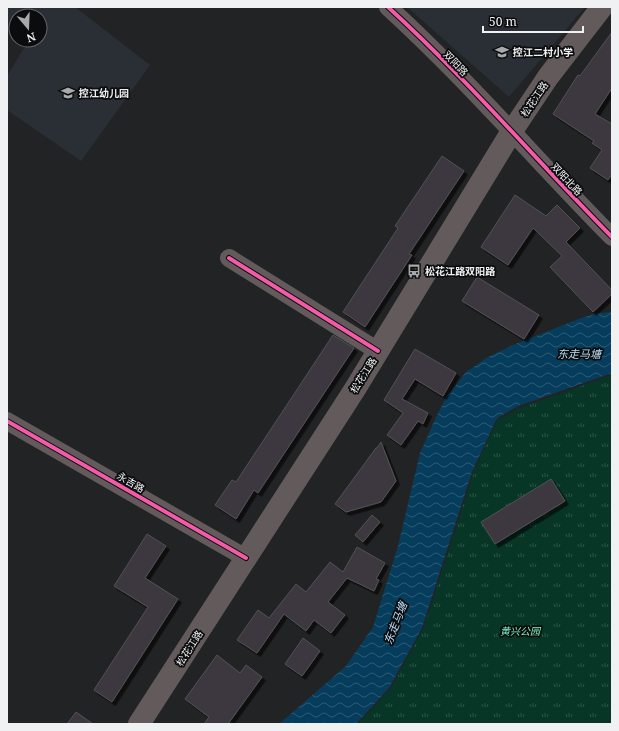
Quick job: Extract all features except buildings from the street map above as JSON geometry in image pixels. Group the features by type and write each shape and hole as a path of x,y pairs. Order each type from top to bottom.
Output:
{"main road":[{"name":"松花江路","path":"139,724 378,351 512,131 548,77 602,7"}],"street":[{"name":"双阳路","path":"388,7 414,31 512,131"},
{"name":"双阳北路","path":"512,131 561,185 612,237"},
{"path":"229,258 378,351"},
{"name":"永吉路","path":"7,421 246,558"}],"shaded area":[{"name":"控江幼儿园","path":"7,7 75,7 150,65 81,161 7,110 7,76 24,48 48,48 48,8 8,8 8,21"},
{"name":"控江二村小学","path":"407,7 585,7 509,97"}],"green space":[{"name":"黄兴公园","path":"612,375 612,724 358,724 391,688 424,627 474,471 498,420 520,408"}],"water":[{"name":"东走马塘","path":"612,312 612,373 518,406 496,420 472,472 422,628 389,688 356,724 279,724 346,666 373,627 398,546 420,453 448,394 466,372 486,358 513,345 581,318 599,313"}],"cycle path":[{"path":"388,7 474,91 612,237"},
{"path":"229,258 378,351"},
{"path":"7,421 246,558"}],"place":[{"name":"控江二村小学","path":"502,52"},
{"name":"控江幼儿园","path":"68,93"},
{"name":"松花江路双阳路","path":"414,271"}]}
